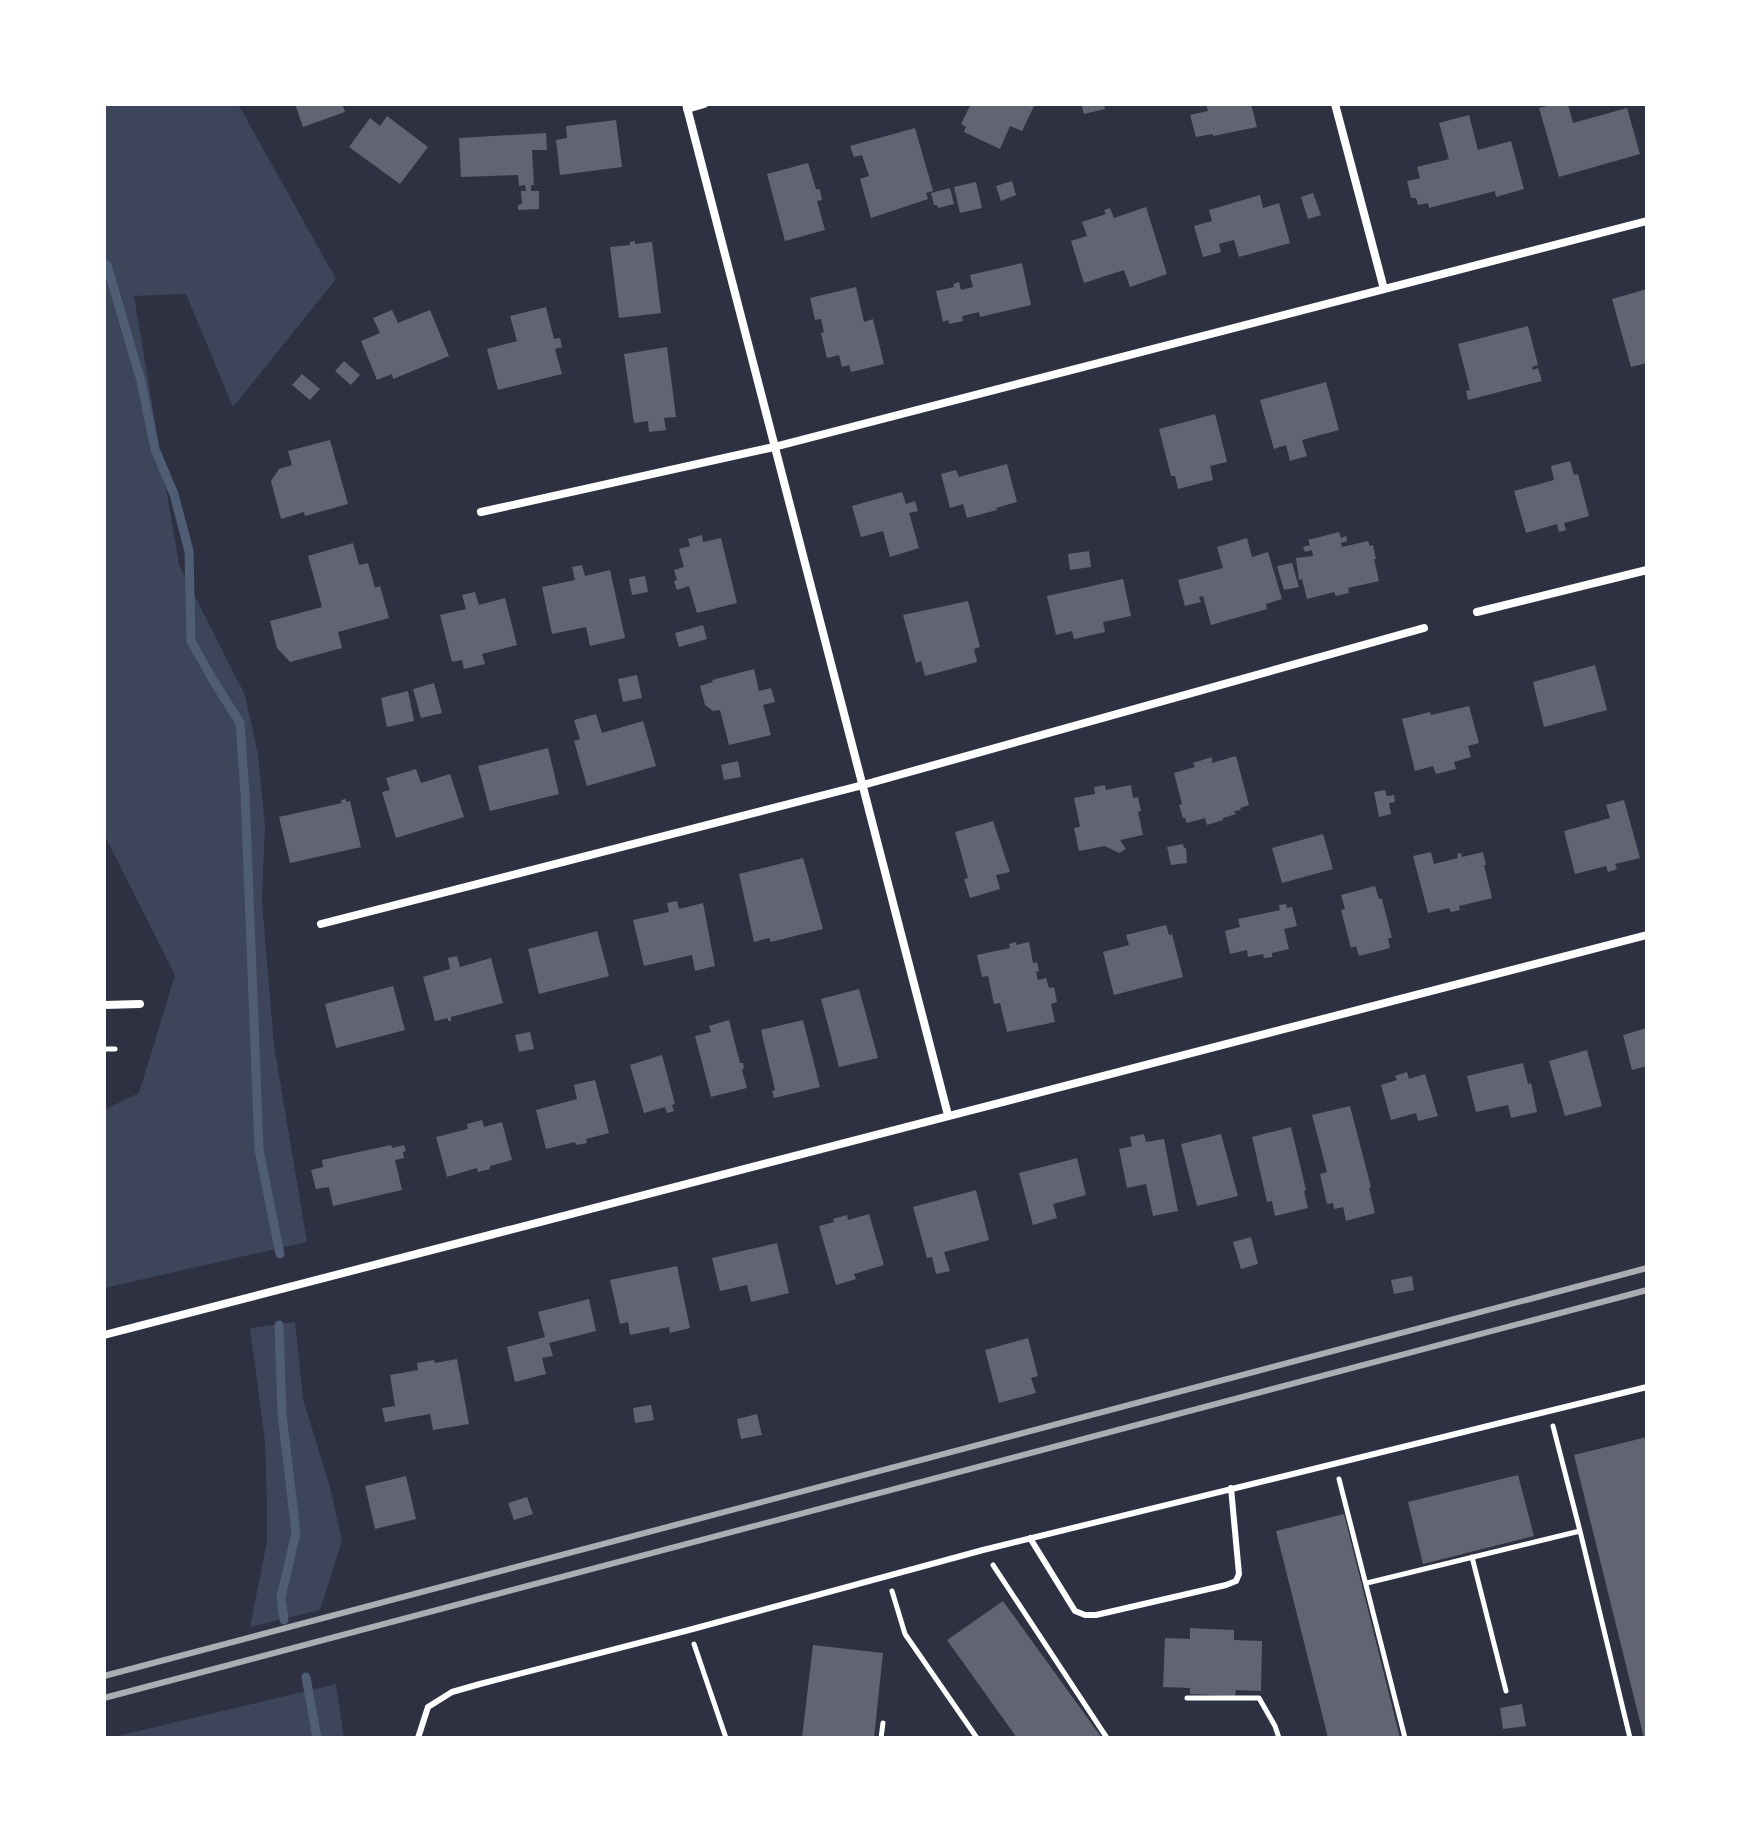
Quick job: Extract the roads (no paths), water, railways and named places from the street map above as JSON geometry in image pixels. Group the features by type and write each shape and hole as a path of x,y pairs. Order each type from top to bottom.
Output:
{"street":[{"path":"704,104 686,106 948,1115"},
{"path":"1335,104 1384,289"},
{"path":"481,512 774,447 1647,221"},
{"path":"1477,612 1647,570"},
{"path":"321,924 863,785 1424,628"},
{"path":"104,1335 1647,935"},
{"path":"104,1005 140,1004"}],"lane":[{"path":"418,1738 428,1707 452,1692 1030,1538 1647,1387"},
{"path":"1030,1538 1075,1611 1085,1615 1226,1585 1236,1581 1239,1574 1231,1488"}],"waterway":[{"path":"104,263 141,381 155,449 174,494 189,551 191,641 240,723 259,1149 280,1254"},
{"path":"279,1325 282,1414 296,1533 281,1597 284,1620"},
{"path":"306,1677 317,1738"}],"railway":[{"path":"104,1676 1647,1268"},
{"path":"104,1698 1647,1290"}]}
